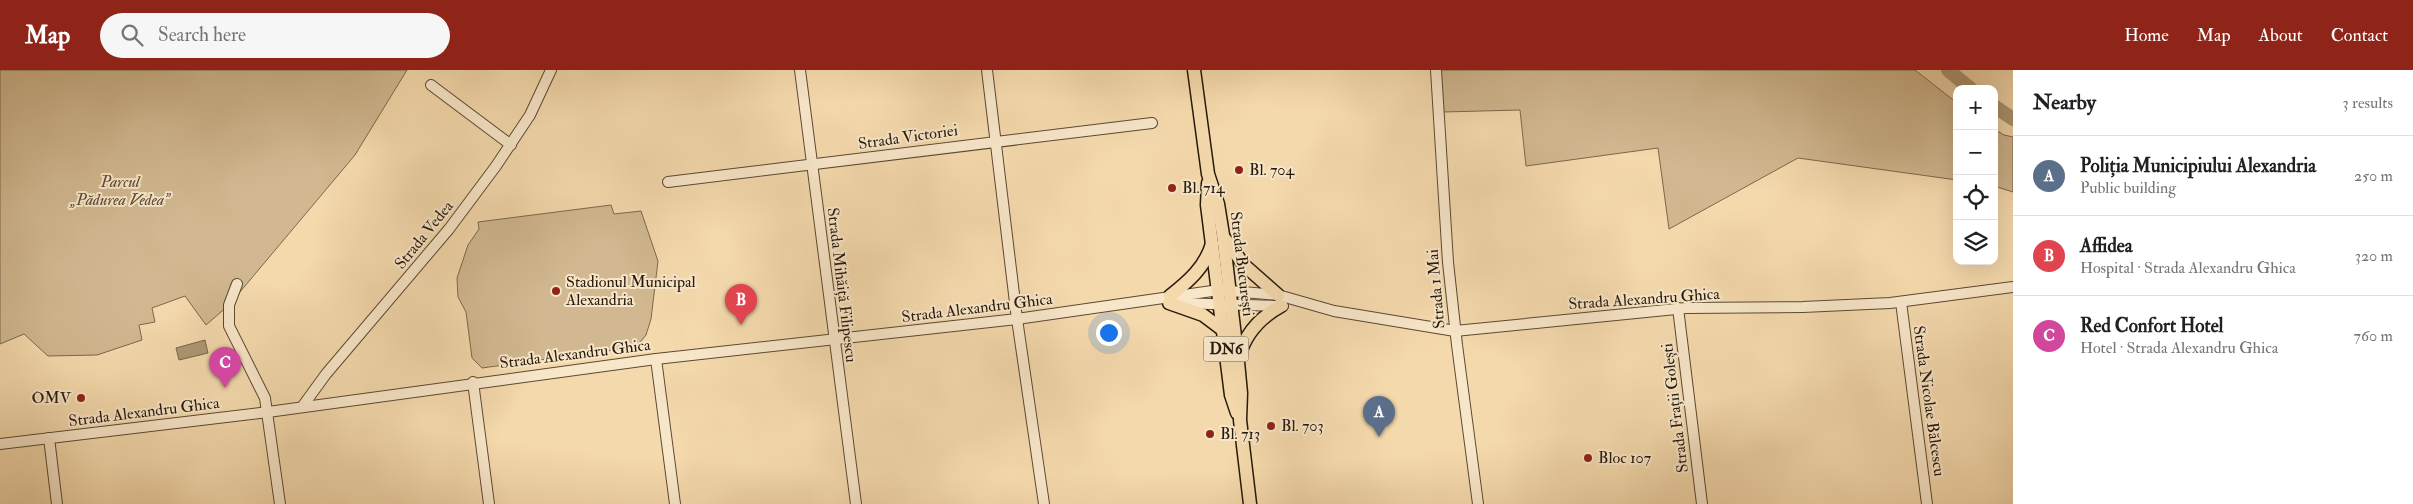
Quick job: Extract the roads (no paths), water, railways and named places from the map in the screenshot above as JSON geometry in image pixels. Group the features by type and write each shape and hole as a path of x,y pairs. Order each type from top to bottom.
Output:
{"main road":[{"name":"Strada București","path":"1194,70 1208,174 1207,205 1218,238 1225,297 1238,362 1241,393 1240,420 1250,504"},
{"path":"1224,330 1194,311 1170,299 1195,275 1218,238 1279,301 1249,334 1244,342 1238,362"},
{"name":"Strada București","path":"1225,297 1224,330 1231,395 1240,420"}],"street":[{"name":"Strada Vedea","path":"302,407 319,384 449,229 511,145 530,115 550,70"},
{"name":"Strada Mihăiță Filipescu","path":"800,70 856,504"},
{"path":"987,70 1017,319 1044,504"},
{"name":"Strada 1 Mai","path":"1436,70 1455,331 1478,504"},
{"path":"431,85 511,145"},
{"name":"Strada Victoriei","path":"668,182 1152,123"},
{"path":"237,284 229,304 229,326 258,382 268,412 280,504"},
{"name":"Strada Alexandru Ghica","path":"0,444 268,412 473,382 656,359 1017,319 1155,300 1225,297 1279,301 1455,331 1678,308 1803,307 1901,302 2013,287"},
{"name":"Strada Nicolae Bălcescu","path":"1901,302 1928,504"},
{"name":"Strada Frații Golești","path":"1678,308 1702,504"},
{"path":"656,359 675,504"},
{"path":"473,382 489,504"},
{"path":"319,384 320,392 328,403"},
{"path":"49,438 57,504"}],"waterway":[{"path":"1948,70 1966,85"},
{"path":"1998,109 2013,119"}],"place":[{"name":"Bl. 704","path":"1239,170"},
{"name":"Bl. 714","path":"1172,188"},
{"name":"Stadionul Municipal Alexandria","path":"556,291"},
{"name":"Affidea","path":"741,325"},
{"name":"Red Confort Hotel","path":"225,388"},
{"name":"OMV","path":"81,398"},
{"name":"Bl. 703","path":"1271,426"},
{"name":"Bl. 713","path":"1210,434"},
{"name":"Poliția Municipiului Alexandria","path":"1379,437"},
{"name":"Bloc 107","path":"1588,458"}],"park label":[{"name":"Parcul „Pădurea Vedea”","path":"120,191"}]}
